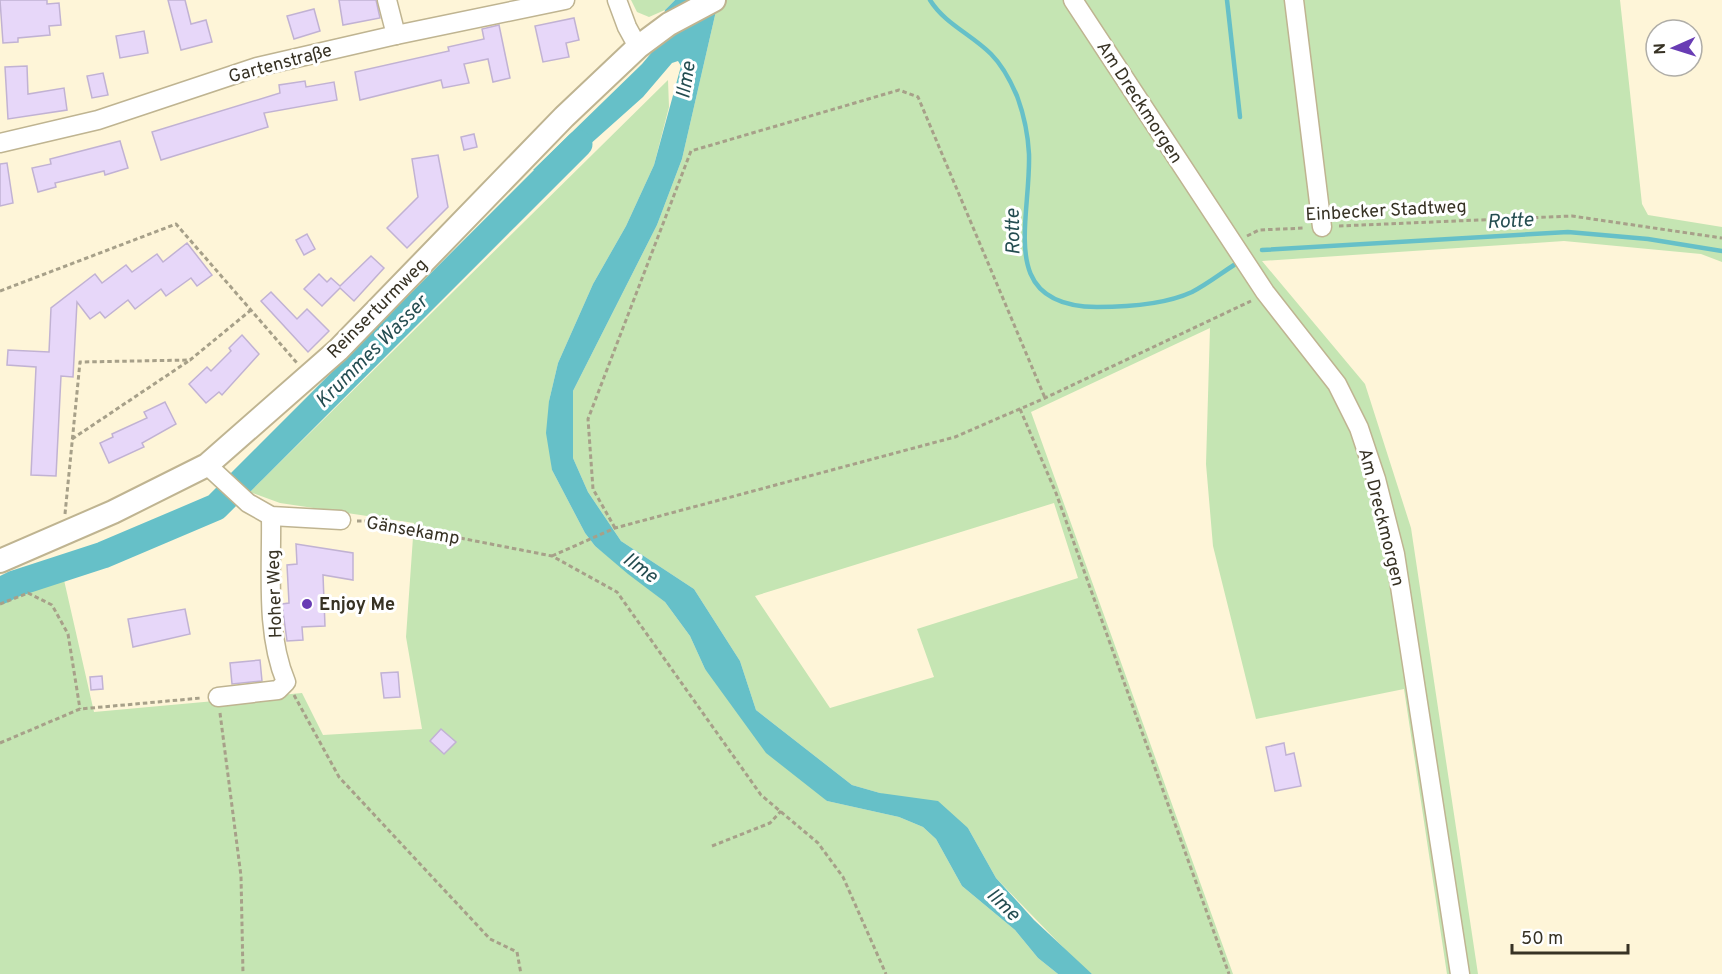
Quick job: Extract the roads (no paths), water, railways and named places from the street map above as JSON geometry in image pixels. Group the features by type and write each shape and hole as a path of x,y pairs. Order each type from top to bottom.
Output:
{"main road":[{"name":"Reinserturmweg","path":"0,561 214,472 308,376 338,350 564,117 638,47 669,24 714,0"}],"street":[{"path":"387,0 396,34"},
{"name":"Gartenstraße","path":"0,143 98,120 257,67 396,34 565,0"},
{"path":"616,0 638,47"},
{"name":"Am Dreckmorgen","path":"1073,0 1265,292 1337,384 1359,428 1376,479 1395,554 1460,974"},
{"path":"1294,0 1322,227"},
{"path":"214,472 248,503 272,516"},
{"name":"Gänsekamp","path":"272,516 340,520"},
{"name":"Hoher Weg","path":"218,697 278,690 286,682 280,667 273,633 272,516"}],"water":[{"name":"Ilme","path":"675,0 724,0 716,11 682,159 657,225 573,391 573,458 588,492 621,541 694,589 740,661 756,710 852,785 880,793 938,801 968,828 996,878 1034,920 1092,974 1058,974 1038,958 1015,930 962,886 936,839 923,827 899,817 827,801 766,753 705,669 690,636 665,602 595,546 585,533 552,470 546,433 549,401 558,363 593,284 626,226 654,165 681,66 678,61 672,63 643,97 560,171 533,170 642,64 658,45 665,10"}],"waterway":[{"name":"Rotte","path":"930,0 943,16 995,58 1017,96 1022,110 1029,154 1026,256 1032,276 1044,292 1065,303 1097,307 1145,304 1170,300 1192,292 1234,265"},
{"path":"1227,0 1240,117"},
{"name":"Krummes Wasser","path":"0,591 14,584 103,555 216,507 579,144"},
{"name":"Rotte","path":"1262,250 1568,232 1648,239 1722,251"}],"place":[{"name":"Enjoy Me","path":"307,604"}]}
